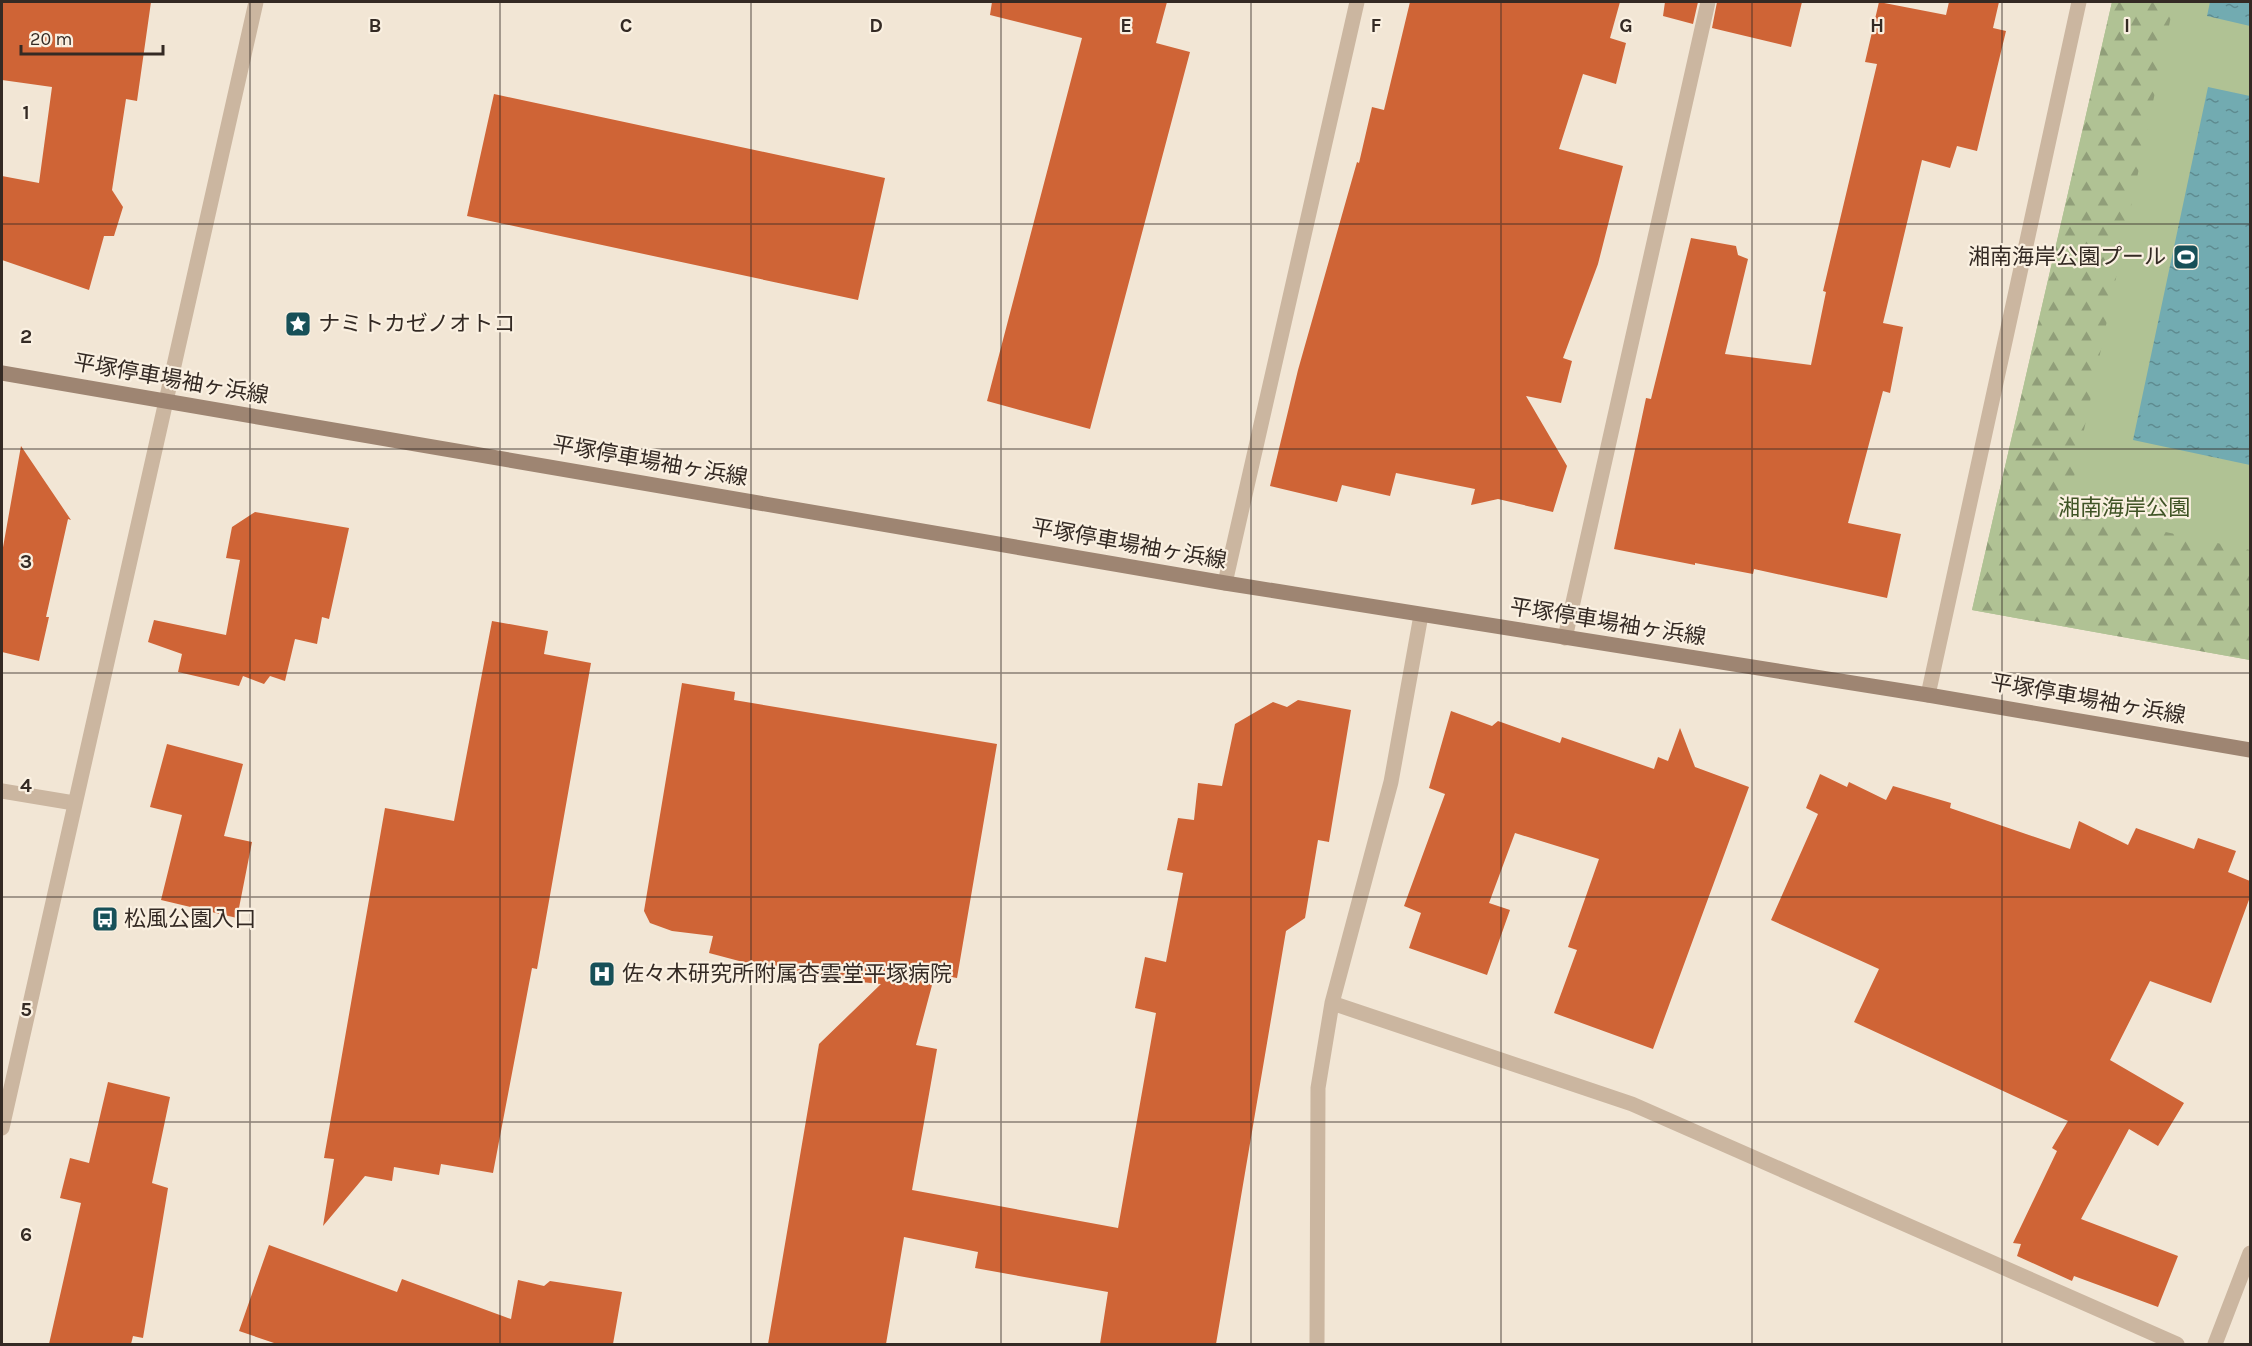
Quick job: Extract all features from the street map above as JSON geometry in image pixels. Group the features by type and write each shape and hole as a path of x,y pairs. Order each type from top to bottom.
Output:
{"main road":[{"name":"平塚停車場袖ヶ浜線","path":"2,373 1225,583 1928,695 2250,750"}],"street":[{"path":"2,1128 256,2"},
{"path":"1225,583 1357,2"},
{"path":"1564,638 1708,2"},
{"path":"1928,695 2079,2"},
{"path":"1317,1344 1318,1088 1332,1003 1391,782 1421,615"},
{"path":"2,791 74,803"},
{"path":"1332,1003 1632,1104 2177,1344"},
{"path":"2215,1344 2250,1253"}],"green space":[{"name":"湘南海岸公園","path":"2112,2 2250,2 2250,660 1972,610"},
{"path":"2112,2 2174,2 2067,511 2250,550 2250,660 1972,610"}],"water":[{"path":"2210,2 2250,2 2250,26 2207,16"},
{"path":"2208,87 2250,96 2250,465 2133,440"}],"building":[{"path":"2,2 151,2 137,101 126,99 112,190 123,207 114,236 104,236 89,290 2,260 2,176 39,183 52,87 2,80"},
{"path":"992,2 1167,2 1156,43 1190,52 1090,429 987,401 1082,38 990,15"},
{"path":"1410,2 1620,2 1610,38 1626,43 1616,84 1583,74 1559,149 1623,166 1598,264 1563,358 1572,361 1561,403 1526,396 1567,466 1553,512 1498,499 1471,505 1475,489 1396,473 1390,496 1342,485 1337,502 1270,486 1298,370 1357,162 1359,163 1372,107 1384,110"},
{"path":"1665,2 1698,2 1693,24 1663,16"},
{"path":"1717,2 1802,2 1791,47 1712,28"},
{"path":"1879,2 1946,15 1949,2 1999,2 1993,28 2006,31 1977,151 1957,146 1950,168 1922,160 1883,323 1903,327 1890,393 1883,391 1848,523 1901,534 1887,598 1754,569 1753,574 1614,549 1646,398 1651,399 1691,238 1736,246 1738,255 1748,259 1725,354 1811,365 1826,292 1823,291 1877,64 1865,62"},
{"path":"494,94 885,178 858,300 467,216"},
{"path":"21,446 71,520 68,519 46,617 49,617 39,661 2,652 2,553"},
{"path":"255,512 349,528 329,619 322,617 317,644 295,639 285,681 270,676 264,684 243,676 239,686 178,672 182,654 148,642 154,620 226,635 240,560 226,558 232,527"},
{"path":"492,621 548,631 544,654 591,663 537,969 532,968 493,1173 441,1164 439,1175 394,1167 392,1181 365,1176 323,1226 334,1159 324,1158 385,808 454,821"},
{"path":"682,683 735,692 734,700 997,744 957,978 935,974 916,1045 937,1049 912,1190 1118,1228 1156,1013 1135,1008 1145,957 1166,962 1183,873 1167,870 1178,818 1194,820 1198,783 1222,786 1235,724 1273,702 1287,707 1298,700 1351,710 1329,842 1318,840 1305,918 1286,931 1216,1344 1100,1344 1108,1292 975,1268 978,1252 904,1237 886,1344 768,1344 819,1044 881,984 830,979 759,964 758,966 709,953 713,936 672,931 650,923 644,911"},
{"path":"1451,711 1492,726 1498,721 1560,743 1562,737 1654,769 1658,757 1668,761 1680,728 1695,767 1749,787 1653,1049 1554,1013 1577,950 1568,947 1599,859 1515,833 1489,903 1510,910 1487,975 1409,948 1421,913 1404,906 1445,794 1429,788"},
{"path":"167,744 243,764 224,836 252,842 237,918 161,900 182,815 150,807"},
{"path":"1820,774 1847,787 1849,782 1886,800 1893,786 1951,803 1950,808 2070,849 2079,821 2128,845 2136,828 2194,849 2198,838 2236,851 2228,872 2250,881 2250,897 2211,1003 2150,981 2110,1060 2184,1103 2158,1146 2129,1129 2081,1219 2178,1256 2158,1307 2074,1276 2072,1281 2017,1256 2021,1244 2013,1243 2057,1151 2052,1148 2068,1121 1854,1022 1879,969 1771,920 1818,814 1806,808"},
{"path":"108,1082 170,1097 152,1183 168,1188 143,1338 133,1336 131,1344 49,1344 81,1203 60,1198 70,1158 89,1163"},
{"path":"269,1245 397,1292 402,1279 511,1319 518,1280 544,1286 550,1281 622,1292 613,1344 277,1344 239,1331"}],"place":[{"name":"湘南海岸公園プール","path":"2186,257"},
{"name":"ナミトカゼノオトコ","path":"298,324"},
{"name":"松風公園入口","path":"105,919"},
{"name":"佐々木研究所附属杏雲堂平塚病院","path":"602,974"}]}
